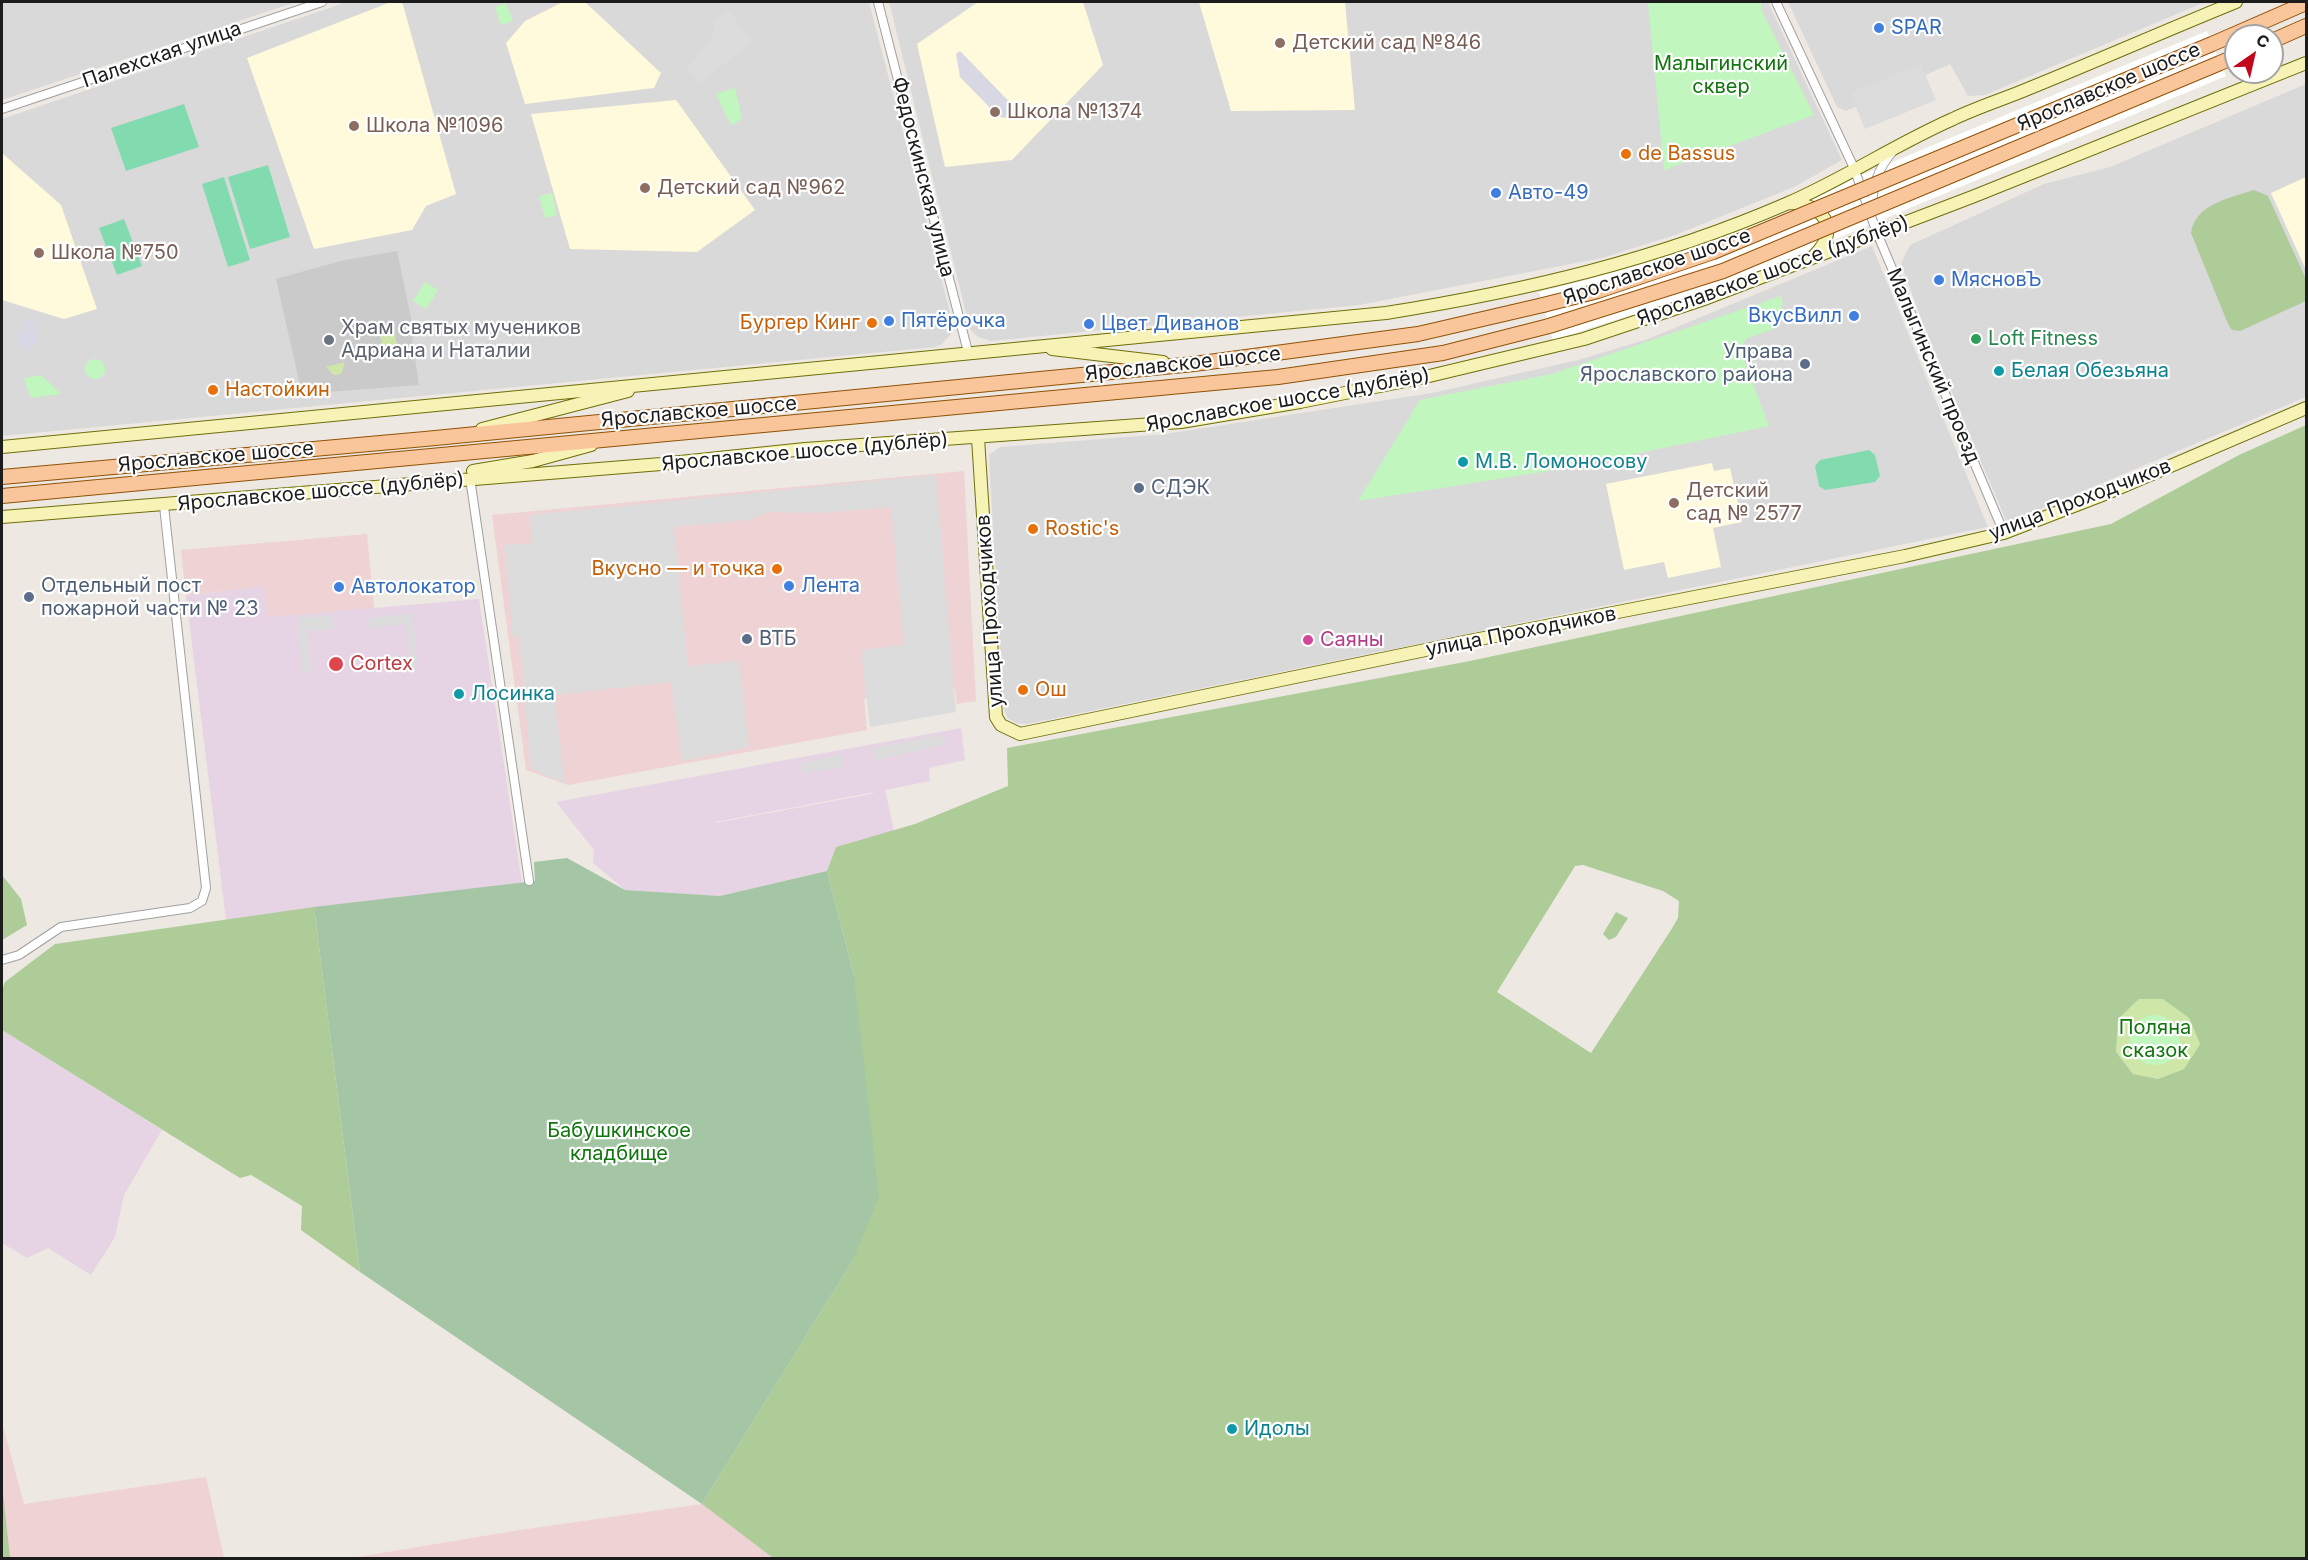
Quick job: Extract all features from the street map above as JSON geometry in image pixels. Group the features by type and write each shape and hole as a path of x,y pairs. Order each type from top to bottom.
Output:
{"main road":[{"name":"Ярославское шоссе","path":"2,477 1194,364 1407,336 1598,291 1713,252 2307,3"},
{"path":"2284,36 2307,26"},
{"name":"Ярославское шоссе","path":"2,496 1278,377 1443,353 1549,327 1723,271 2224,61"}],"street":[{"name":"Палехская улица","path":"2,109 322,2"},
{"name":"Федоскинская улица","path":"878,2 968,352"},
{"name":"Малыгинский проезд","path":"1776,2 1854,168 1876,233 2004,533"},
{"path":"2,447 1386,313 1538,286 1670,248 1788,203 1902,142 2236,2"},
{"name":"Ярославское шоссе (дублёр)","path":"2,517 164,506 470,478 661,464 805,449 1181,422 1425,377 1584,339 1811,259 2307,63"},
{"path":"1872,219 1873,188 1876,177 1882,165 1902,142"},
{"path":"1788,203 1809,206 1820,211 1826,220 1828,231 1825,241 1811,259"},
{"path":"1036,346 1136,361 1194,364"},
{"path":"461,435 655,383"},
{"name":"улица Проходчиков","path":"978,438 996,717 1001,725 1020,734 1469,641 1905,556 2004,533 2105,494 2307,408"},
{"path":"437,481 470,472 533,461 607,441"},
{"path":"470,478 529,881"},
{"path":"2,960 19,955 61,927 190,908 202,901 206,888 164,506"}],"shaded area":[{"path":"2,2 296,2 2,100"},
{"path":"347,2 869,2 954,328 952,333 942,344 935,347 2,436 2,119"},
{"name":"Школа №1096","path":"391,2 401,2 403,5 456,194 426,206 412,230 314,249 247,58"},
{"path":"563,2 585,2 661,73 654,88 525,104 506,43 525,21"},
{"path":"889,2 1768,2 1842,160 1794,187 1678,234 1602,258 1359,305 991,341 978,337 970,329"},
{"name":"Школа №1374","path":"978,2 1083,2 1103,65 1012,160 945,167 917,44"},
{"name":"Детский сад №846","path":"1199,2 1345,2 1355,110 1231,111"},
{"path":"1788,2 2205,2 1985,95 1968,96 1950,64 1846,111 1837,107"},
{"path":"730,11 753,42 699,84 687,68 710,41 717,18"},
{"path":"960,51 1023,116 1020,119 999,117 960,77 956,54"},
{"path":"1921,64 1936,100 1865,129 1850,93"},
{"path":"2306,84 2306,397 2007,523 1922,321 1901,264 1910,245 2044,184 2110,167"},
{"name":"Детский сад №962","path":"676,100 755,210 697,252 570,249 531,114"},
{"name":"Школа №750","path":"2,153 61,205 97,309 64,319 2,300"},
{"path":"2306,177 2306,270 2271,193"},
{"path":"1872,246 1988,527 1027,724 1015,723 1007,717 1003,706 989,455 1000,447 1165,434 1432,393 1578,360 1648,339"},
{"path":"397,251 415,337 412,338 419,385 302,394 276,279 340,261"},
{"path":"24,321 36,321 37,345 32,345 31,353 18,346 18,333 24,333"},
{"name":"Детский сад № 2577","path":"1712,463 1714,471 1730,468 1742,522 1713,528 1721,567 1668,578 1664,562 1624,570 1606,484"},
{"path":"964,471 976,701 957,704 955,689 864,699 867,730 568,785 526,770 492,515"},
{"path":"936,475 956,712 870,727 861,650 904,645 891,507 819,513 770,512 747,520 674,527 688,666 739,661 749,747 682,761 671,682 554,695 565,783 531,769 519,637 513,637 504,545 532,543 530,515"},
{"path":"367,534 374,608 268,618 263,586 186,596 181,550"},
{"path":"264,586 268,617 479,599 522,883 226,920 186,596"},
{"path":"412,613 418,667 411,668 406,624 370,628 369,618"},
{"path":"333,615 334,629 308,631 311,671 302,672 298,618"},
{"path":"961,728 965,760 929,768 930,781 885,790 894,831 836,847 827,871 720,896 625,890 593,863 594,850 556,802","holes":["875,792 871,794 715,823"]},
{"path":"944,735 945,744 874,761 872,748"},
{"path":"842,754 845,766 803,774 801,763"},
{"path":"2,1030 162,1130 124,1195 115,1237 91,1275 48,1248 27,1258 2,1243"},
{"path":"2,1422 24,1504 206,1477 224,1558 2,1558"},
{"path":"702,1504 773,1558 352,1558 520,1530"}],"green space":[{"name":"Малыгинский сквер","path":"1648,2 1761,2 1761,9 1814,115 1664,170"},
{"path":"506,3 513,21 501,25 495,7"},
{"path":"735,88 742,119 731,125 716,94"},
{"path":"184,104 199,147 126,171 111,128"},
{"path":"268,165 290,237 250,249 228,177"},
{"path":"224,177 250,260 228,267 202,184"},
{"path":"2254,190 2268,196 2306,279 2306,301 2240,331 2232,330 2191,233 2199,215 2206,209 2225,199"},
{"path":"552,193 557,215 545,218 539,196"},
{"path":"124,219 142,266 117,275 99,228"},
{"path":"425,282 438,290 426,309 413,301"},
{"path":"1781,296 1783,303 1773,329 1746,339 1740,350 1769,426 1562,469 1358,501 1420,400 1552,374"},
{"path":"392,324 399,353 385,356 378,327"},
{"path":"91,359 99,359 105,365 105,373 99,379 91,379 85,373 85,365"},
{"path":"345,362 341,374 334,375 326,367"},
{"path":"41,375 61,394 31,398 24,378"},
{"path":"2306,425 2306,1558 773,1558 702,1504 853,1260 854,976 827,871 836,847 915,824 1008,786 1007,748 1470,661 2111,524 2239,455","holes":["1583,865 1663,891 1679,901 1678,918 1591,1053 1497,992 1575,866","2139,999 2163,999 2189,1018 2200,1044 2184,1069 2158,1079 2133,1074 2116,1052 2118,1019"]},
{"path":"1869,450 1875,455 1880,476 1875,482 1825,490 1819,486 1815,466 1820,460"},
{"name":"Бабушкинское кладбище","path":"567,858 625,890 720,896 827,871 854,976 879,1197 853,1260 702,1504 360,1272 314,907 535,881 534,862"},
{"path":"2,875 21,899 27,925 2,940"},
{"path":"314,907 360,1272 301,1230 302,1206 251,1175 240,1178 2,1030 2,990 5,982 55,944"},
{"path":"1616,912 1628,918 1616,937 1609,940 1603,934"},
{"path":"2163,998 2189,1018 2200,1044 2184,1069 2158,1079 2133,1074 2116,1052 2117,1019 2139,999"},
{"name":"Поляна сказок","path":"2155,1015 2164,1017 2175,1026 2180,1040 2178,1049 2169,1060 2155,1065 2146,1063 2135,1054 2130,1040 2132,1031 2141,1020"},
{"path":"2,1484 10,1558 2,1558"}],"pier":[{"path":"2207,31 2224,71 2224,77 1728,284 1553,340 1539,292 1594,278 1708,239"}],"place":[{"name":"SPAR","path":"1879,28"},
{"name":"Детский сад №846","path":"1280,43"},
{"name":"Школа №1374","path":"995,112"},
{"name":"Школа №1096","path":"354,126"},
{"name":"de Bassus","path":"1626,154"},
{"name":"Детский сад №962","path":"645,188"},
{"name":"Авто-49","path":"1496,193"},
{"name":"Школа №750","path":"39,253"},
{"name":"МясновЪ","path":"1939,280"},
{"name":"ВкусВилл","path":"1854,316"},
{"name":"Пятёрочка","path":"889,321"},
{"name":"Бургер Кинг","path":"872,323"},
{"name":"Цвет Диванов","path":"1089,324"},
{"name":"Loft Fitness","path":"1976,339"},
{"name":"Храм святых мучеников Адриана и Наталии","path":"329,340"},
{"name":"Управа Ярославского района","path":"1805,364"},
{"name":"Белая Обезьяна","path":"1999,371"},
{"name":"Настойкин","path":"213,390"},
{"name":"М.В. Ломоносову","path":"1463,462"},
{"name":"СДЭК","path":"1139,488"},
{"name":"Детский сад № 2577","path":"1674,503"},
{"name":"Rostic's","path":"1033,529"},
{"name":"Вкусно — и точка","path":"777,569"},
{"name":"Лента","path":"789,586"},
{"name":"Автолокатор","path":"339,587"},
{"name":"Отдельный пост пожарной части № 23","path":"29,597"},
{"name":"ВТБ","path":"747,639"},
{"name":"Саяны","path":"1308,640"},
{"name":"Cortex","path":"336,664"},
{"name":"Ош","path":"1023,690"},
{"name":"Лосинка","path":"459,694"},
{"name":"Идолы","path":"1232,1429"}]}
